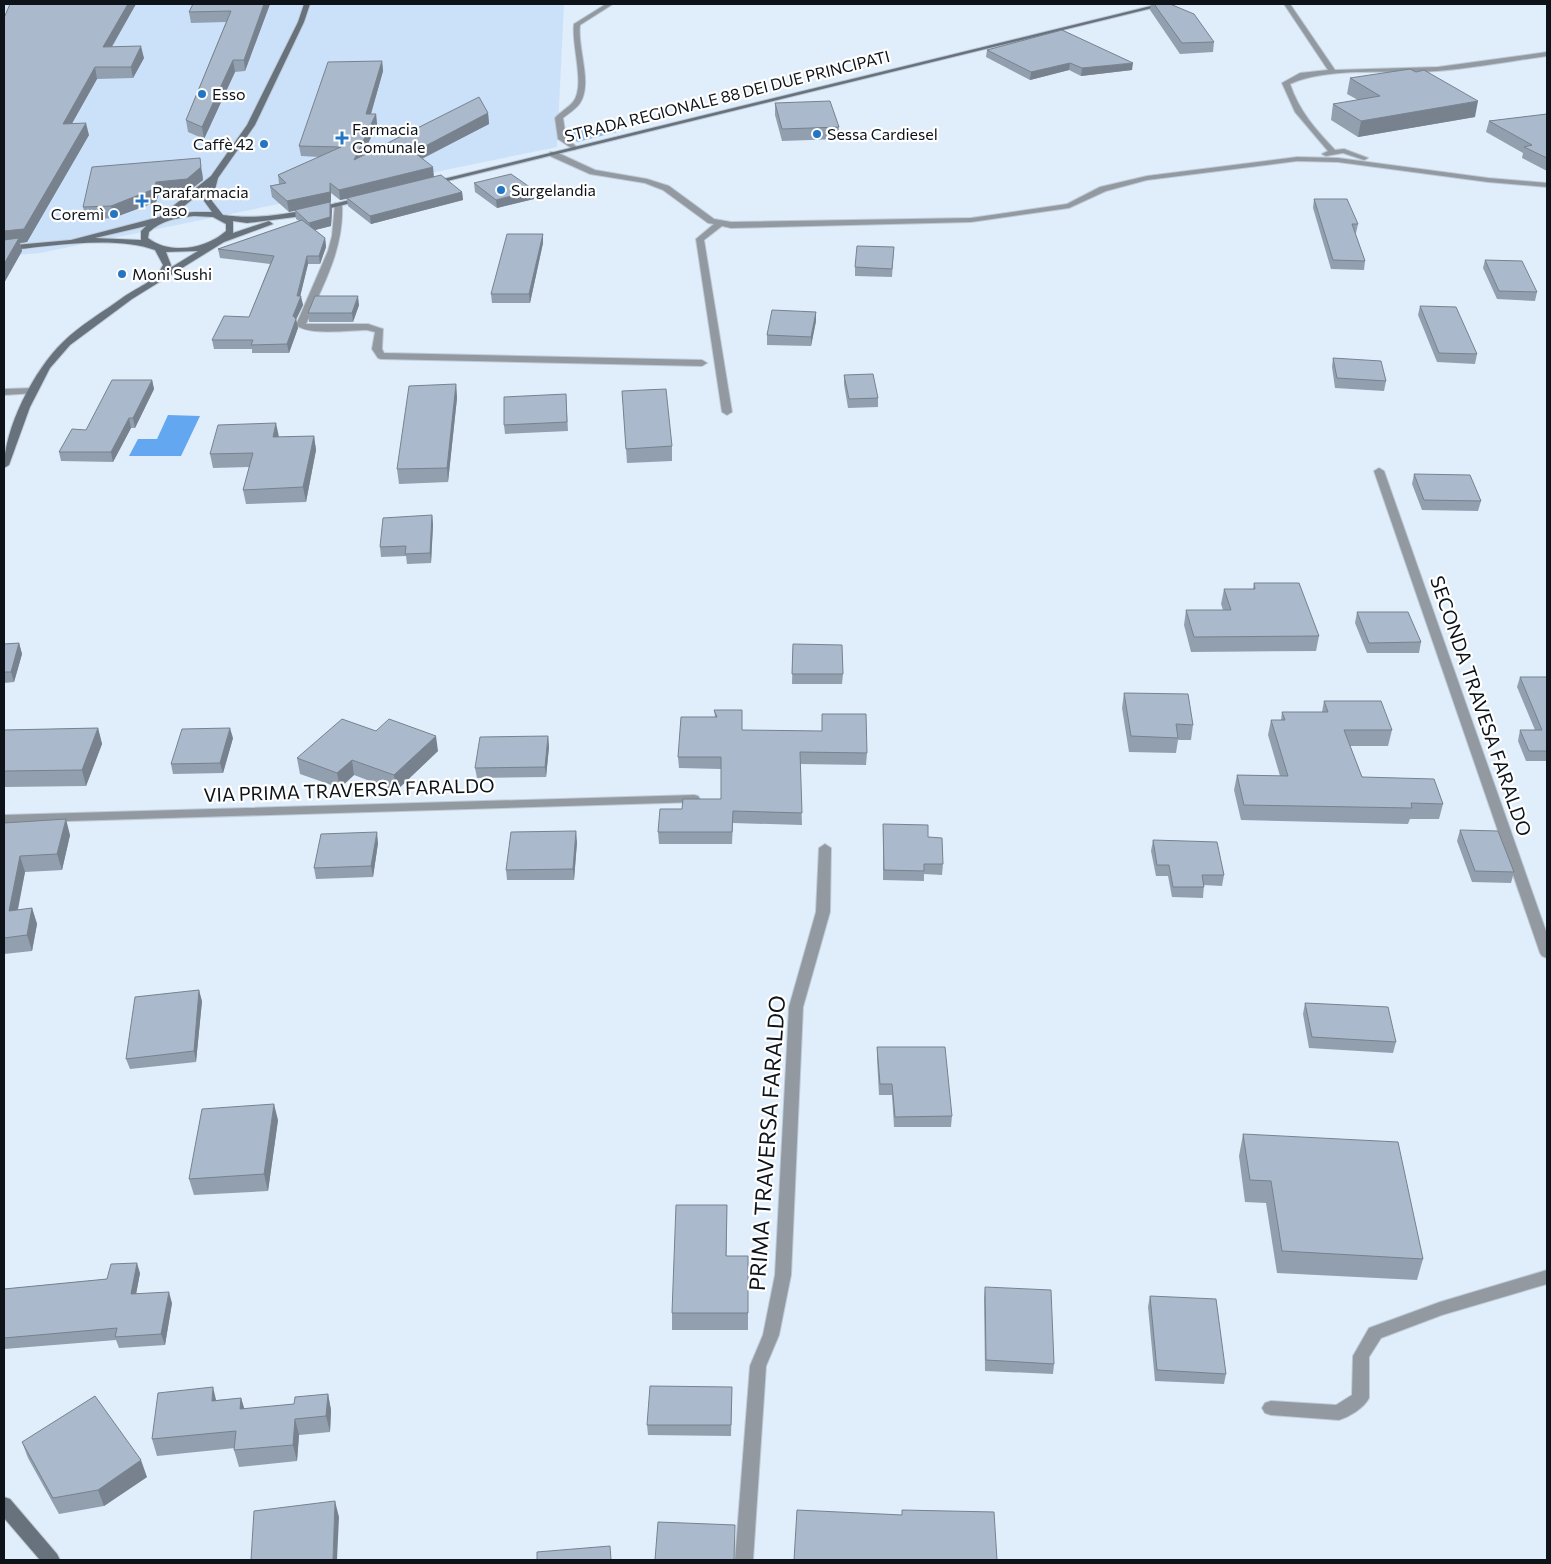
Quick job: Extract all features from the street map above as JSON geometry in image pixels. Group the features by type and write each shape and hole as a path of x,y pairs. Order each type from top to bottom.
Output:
{"main road":[{"path":"160,279 167,265 163,254 157,247 146,242 144,234 148,228 214,178 251,125 301,22 307,4"},
{"name":"STRADA REGIONALE 88 DEI DUE PRINCIPATI","path":"422,185 1166,4"},
{"path":"4,465 34,391 46,367 67,343 107,312 221,240 231,229 230,224 220,217 208,201 214,178"},
{"path":"4,248 71,242 112,241 189,249 295,215 376,196"},
{"path":"71,242 162,219 194,214 247,221 295,215"},
{"path":"4,1505 51,1560"}],"street":[{"path":"574,148 562,139 559,118 578,101 583,86 574,34 577,24 610,4"},
{"path":"1287,4 1333,72"},
{"path":"1355,156 1354,159 1342,160 1331,156 1332,153 1311,129 1290,98 1286,82 1303,75 1333,72 1438,69 1547,54"},
{"path":"1311,129 1344,151 1390,166"},
{"path":"553,154 592,172 647,181 666,188 711,221 731,225 971,220 1069,206 1103,188 1147,178 1297,159 1344,151"},
{"path":"1297,159 1342,160 1488,180 1547,185"},
{"path":"338,205 340,222 333,251 302,325 310,328 368,326 380,331 377,349 381,356 702,363"},
{"path":"720,223 700,238 727,412"},
{"path":"4,392 34,391"},
{"name":"SECONDA TRAVESA FARALDO","path":"1379,471 1547,953"},
{"name":"VIA PRIMA TRAVERSA FARALDO","path":"4,819 694,800"},
{"name":"PRIMA TRAVERSA FARALDO","path":"744,1560 758,1366 771,1335 783,1275 796,1006 823,912 826,848"},
{"path":"1271,1408 1339,1413 1360,1398 1361,1356 1375,1333 1440,1308 1547,1277"}],"shaded area":[{"path":"4,4 564,4 557,147 40,253 4,256"},
{"path":"602,124 617,132 577,142 567,131 567,129 589,128"},
{"path":"168,415 200,416 181,456 129,456 138,439 157,439"}],"building":[{"path":"10,4 128,4 103,47 141,46 131,67 95,67 63,124 86,123 24,229 4,231 4,18"},
{"path":"193,4 264,4 244,60 233,60 202,127 186,120 231,11 189,12"},
{"path":"1154,4 1170,4 1194,14 1214,42 1182,43"},
{"path":"1062,30 1133,63 1082,68 1070,63 1031,72 987,50"},
{"path":"382,61 366,114 376,114 354,160 479,97 488,113 414,152 433,167 339,190 330,183 330,192 287,201 270,186 286,183 278,175 341,147 299,146 328,62"},
{"path":"1410,69 1416,72 1424,70 1478,101 1361,121 1333,104 1380,96 1350,78"},
{"path":"830,101 839,127 782,129 775,103"},
{"path":"1547,114 1547,158 1524,147 1532,145 1489,121"},
{"path":"200,158 201,167 187,179 156,182 154,189 111,206 83,207 92,167"},
{"path":"511,174 534,190 496,200 474,183"},
{"path":"441,175 462,192 370,216 347,198"},
{"path":"1314,199 1347,199 1358,224 1352,224 1365,261 1333,260"},
{"path":"330,202 330,217 309,223 295,210"},
{"path":"302,220 325,238 319,256 307,256 297,296 301,296 293,316 296,319 287,344 251,345 253,340 212,340 224,316 249,317 274,256 218,249"},
{"path":"507,234 543,234 529,294 491,294"},
{"path":"19,238 4,264 4,240"},
{"path":"857,246 894,247 892,269 855,267"},
{"path":"1485,260 1522,261 1537,292 1499,291"},
{"path":"315,296 358,296 352,313 308,313"},
{"path":"1420,306 1456,307 1477,354 1439,353"},
{"path":"772,310 816,312 811,337 767,335"},
{"path":"1333,358 1381,361 1386,381 1337,378"},
{"path":"873,374 878,398 849,399 844,375"},
{"path":"112,380 152,380 133,418 129,418 111,452 59,452 72,429 86,430"},
{"path":"456,384 447,468 397,469 409,386"},
{"path":"666,389 672,446 626,449 622,391"},
{"path":"566,394 567,422 504,425 504,397"},
{"path":"276,423 273,437 314,436 303,487 243,490 253,453 210,454 218,425"},
{"path":"1414,474 1470,475 1481,501 1424,500"},
{"path":"432,515 430,553 405,554 406,546 380,547 383,518"},
{"path":"1254,583 1299,583 1319,636 1194,637 1186,610 1231,610 1224,589 1255,589"},
{"path":"1357,612 1408,612 1421,642 1369,643"},
{"path":"19,643 11,672 4,672 4,644"},
{"path":"793,644 842,645 843,674 792,674"},
{"path":"1520,677 1547,677 1547,751 1529,751 1520,730 1542,730"},
{"path":"1124,693 1188,694 1193,725 1176,724 1178,738 1131,736"},
{"path":"1324,701 1381,701 1392,730 1344,730 1362,777 1434,779 1443,804 1411,803 1412,808 1244,805 1237,775 1288,776 1271,720 1285,720 1282,712 1328,712"},
{"path":"714,710 742,710 742,730 822,731 822,714 866,714 867,753 800,752 802,813 733,811 732,832 658,832 660,809 682,809 683,799 721,799 721,757 678,757 681,717 717,717"},
{"path":"342,719 376,731 389,719 436,736 394,775 352,760 337,773 297,758"},
{"path":"98,728 82,770 4,771 4,730"},
{"path":"230,728 220,763 171,764 182,729"},
{"path":"548,736 545,767 475,768 480,737"},
{"path":"66,819 57,854 20,856 9,911 32,908 27,935 4,938 4,823"},
{"path":"883,824 928,825 928,837 942,838 943,864 924,864 924,871 884,870"},
{"path":"1460,830 1498,831 1514,872 1475,871"},
{"path":"576,831 573,869 506,870 511,832"},
{"path":"377,832 371,866 314,868 321,834"},
{"path":"1153,840 1217,842 1224,875 1202,875 1204,887 1173,887 1169,865 1157,865"},
{"path":"199,990 194,1051 126,1059 135,997"},
{"path":"1305,1003 1388,1007 1396,1042 1312,1037"},
{"path":"877,1047 945,1047 952,1116 895,1117 892,1084 880,1084"},
{"path":"274,1104 264,1174 189,1179 202,1109"},
{"path":"1243,1134 1398,1142 1423,1259 1282,1251 1271,1181 1250,1180"},
{"path":"676,1205 727,1205 726,1256 748,1256 748,1313 672,1313"},
{"path":"137,1263 131,1294 169,1292 161,1334 115,1337 117,1328 4,1338 4,1289 107,1279 111,1264"},
{"path":"985,1287 1051,1290 1054,1364 986,1360"},
{"path":"1150,1296 1216,1299 1226,1374 1157,1370"},
{"path":"650,1386 732,1387 731,1425 647,1425"},
{"path":"213,1387 212,1401 241,1398 240,1409 294,1404 295,1397 328,1394 326,1416 295,1419 293,1445 234,1450 236,1431 152,1439 158,1393"},
{"path":"95,1396 141,1460 98,1490 53,1498 22,1442"},
{"path":"335,1501 333,1560 251,1560 254,1511"},
{"path":"797,1510 902,1515 902,1510 994,1512 997,1560 794,1560"},
{"path":"658,1522 735,1525 734,1560 655,1560"},
{"path":"610,1546 611,1560 537,1560 537,1552"}],"place":[{"name":"Esso","path":"202,94"},
{"name":"Sessa Cardiesel","path":"817,134"},
{"name":"Farmacia Comunale","path":"342,138"},
{"name":"Caffè 42","path":"264,144"},
{"name":"Surgelandia","path":"501,190"},
{"name":"Parafarmacia Paso","path":"142,201"},
{"name":"Coremì","path":"114,214"},
{"name":"Moni Sushi","path":"122,274"}]}
